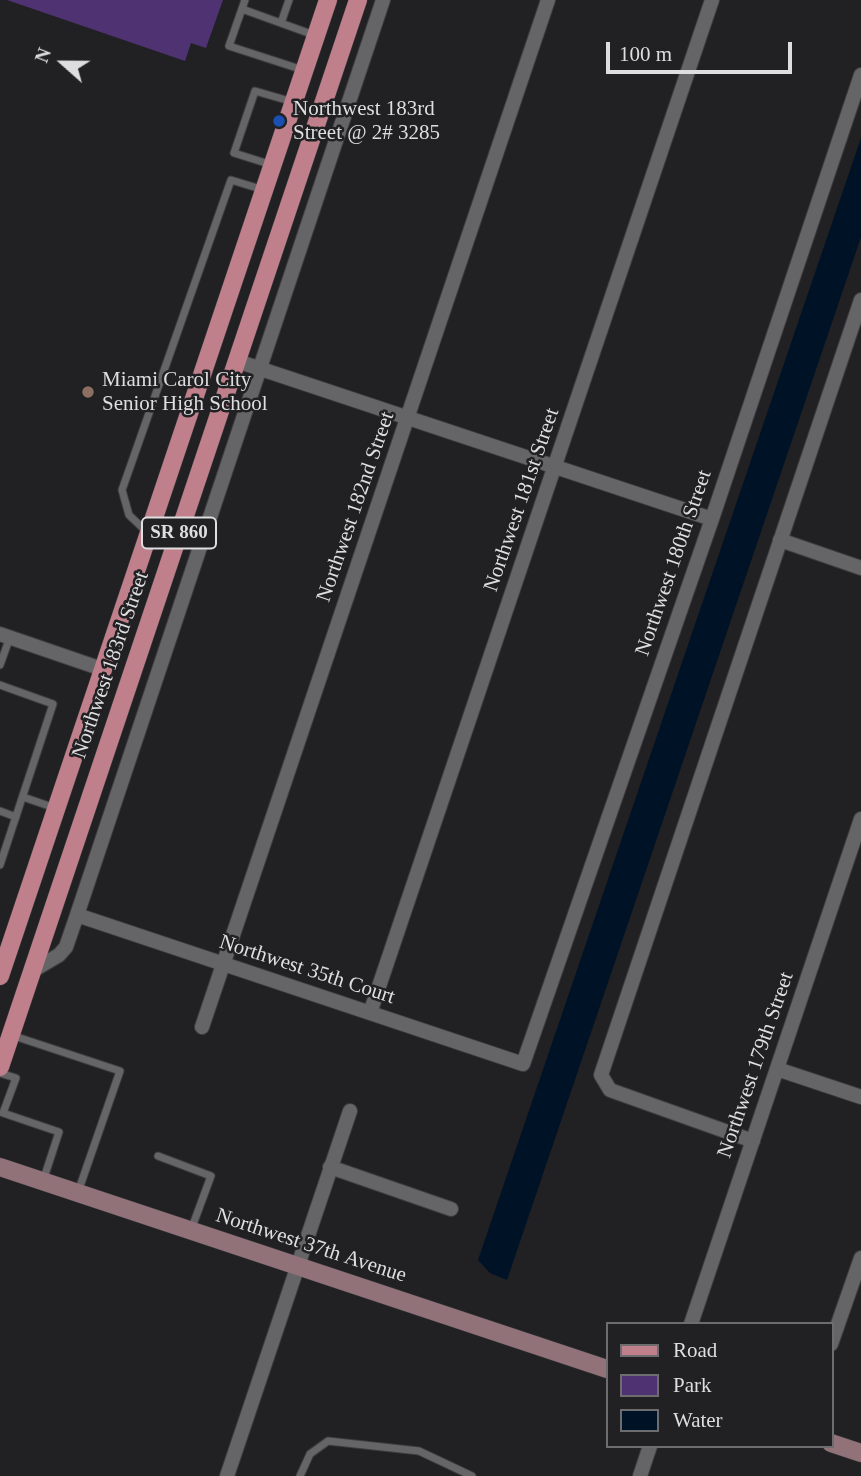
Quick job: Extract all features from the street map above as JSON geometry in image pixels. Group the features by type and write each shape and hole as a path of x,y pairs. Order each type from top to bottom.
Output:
{"main road":[{"name":"Northwest 183rd Street","path":"0,976 328,0"},
{"name":"Northwest 183rd Street","path":"0,1067 358,0"},
{"path":"223,312 230,349 237,360"},
{"path":"102,669 113,689 118,715"},
{"name":"Northwest 37th Avenue","path":"0,1167 606,1369"},
{"path":"833,1444 861,1453"}],"street":[{"path":"32,971 59,955 66,947 383,0"},
{"name":"Northwest 182nd Street","path":"202,1027 548,0"},
{"name":"Northwest 181st Street","path":"370,1013 712,0"},
{"name":"Northwest 180th Street","path":"523,1064 712,519 861,75"},
{"path":"752,1141 610,1090 601,1075 861,300"},
{"path":"237,360 712,519"},
{"path":"780,540 861,568"},
{"path":"5,636 102,669"},
{"name":"Northwest 179th Street","path":"692,1322 861,819"},
{"name":"Northwest 35th Court","path":"77,915 523,1064"},
{"path":"777,1069 861,1097"},
{"path":"227,1476 350,1111"},
{"path":"330,1167 451,1209"},
{"path":"833,1340 855,1296 861,1258"},
{"path":"640,1476 649,1448"}],"lane":[{"path":"245,0 229,46 304,71"},
{"path":"281,23 289,0"},
{"path":"242,9 316,35"},
{"path":"272,165 234,153 255,91 293,102"},
{"path":"148,534 129,515 122,490 231,180 264,190"},
{"path":"0,665 5,636"},
{"path":"0,685 53,704 0,865"},
{"path":"23,797 56,808"},
{"path":"0,811 16,817"},
{"path":"10,1035 120,1071 78,1193"},
{"path":"0,1073 16,1078 3,1113 59,1132 43,1182"},
{"path":"158,1156 211,1176 191,1231"},
{"path":"300,1476 310,1454 328,1441 419,1451 472,1476"}],"green space":[{"path":"7,0 223,0 206,48 191,43 185,61"}],"water":[{"path":"861,138 861,237 507,1280 490,1273 478,1260"}],"place":[{"name":"Northwest 183rd Street @ 2# 3285","path":"279,121"},
{"name":"Miami Carol City Senior High School","path":"88,392"}]}
